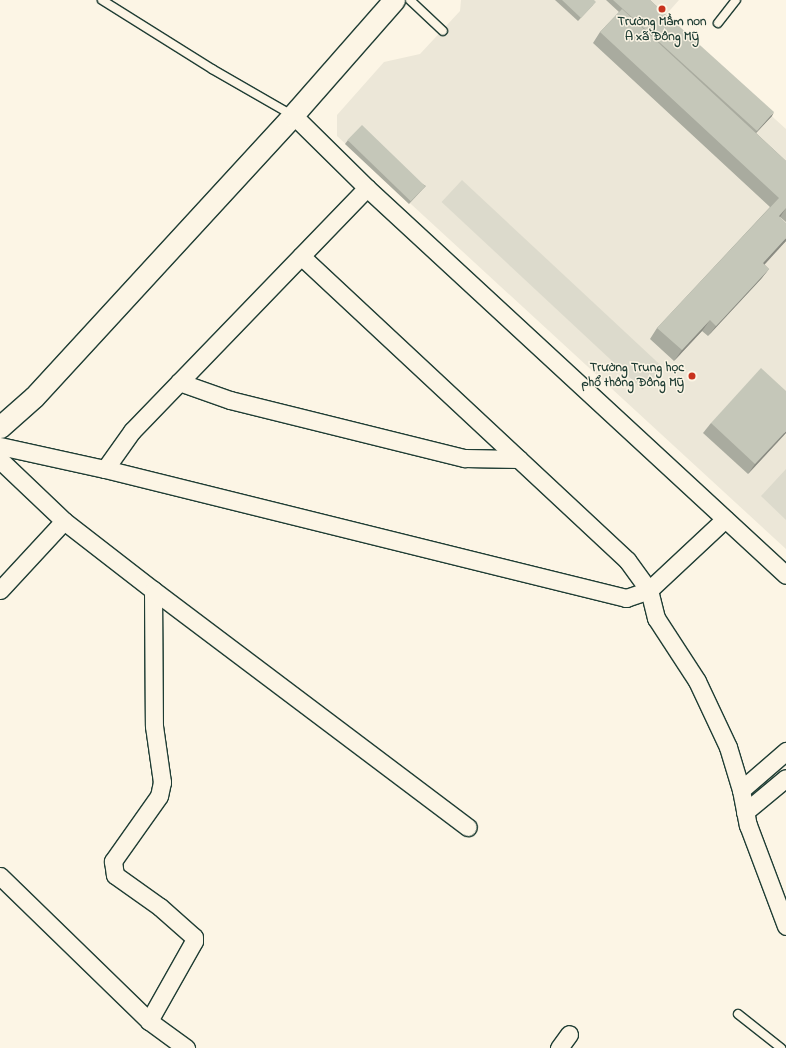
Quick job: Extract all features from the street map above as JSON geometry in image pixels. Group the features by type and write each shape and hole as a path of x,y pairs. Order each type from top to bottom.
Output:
{"street":[{"path":"0,427 34,397 293,115 394,0"},
{"path":"293,115 367,188 786,575"},
{"path":"105,469 132,431 367,188"},
{"path":"301,256 627,560 648,590 656,618 698,681 728,748 741,790 748,825 786,926"},
{"path":"179,382 230,400 465,458 519,459"},
{"path":"0,446 105,469 626,598 648,590 725,519"},
{"path":"0,460 64,521 153,590 468,827"},
{"path":"0,590 64,521"},
{"path":"149,1021 194,941 194,937 160,907 115,875 113,861 159,796 162,782 154,726 153,590"},
{"path":"741,790 786,751"},
{"path":"746,812 786,778"},
{"path":"0,876 149,1021 186,1048"},
{"path":"559,1048 569,1034"}],"lane":[{"path":"102,0 212,69 293,115"},
{"path":"410,0 442,31"},
{"path":"718,23 736,0"},
{"path":"738,1014 781,1048"}],"shaded area":[{"name":"Trường Trung học phổ thông Đông Mỹ","path":"461,0 679,0 663,18 786,129 786,549 337,136 337,115 384,62 420,54 460,11"},
{"path":"462,180 663,368 643,389 442,202"},
{"path":"786,469 786,520 761,496"}],"building":[{"path":"562,0 594,0 596,2 581,18"},
{"path":"613,0 650,0 774,112 757,131"},
{"path":"622,9 786,161 786,208 779,216 786,223 786,238 763,263 769,269 716,326 710,320 682,350 657,328 779,198 600,32"},
{"path":"362,125 425,186 411,201 347,140"},
{"path":"761,368 786,391 786,431 755,464 711,423"}],"place":[{"name":"Trường Mầm non A xã Đông Mỹ","path":"662,9"},
{"name":"Trường Trung học phổ thông Đông Mỹ","path":"692,376"}]}
